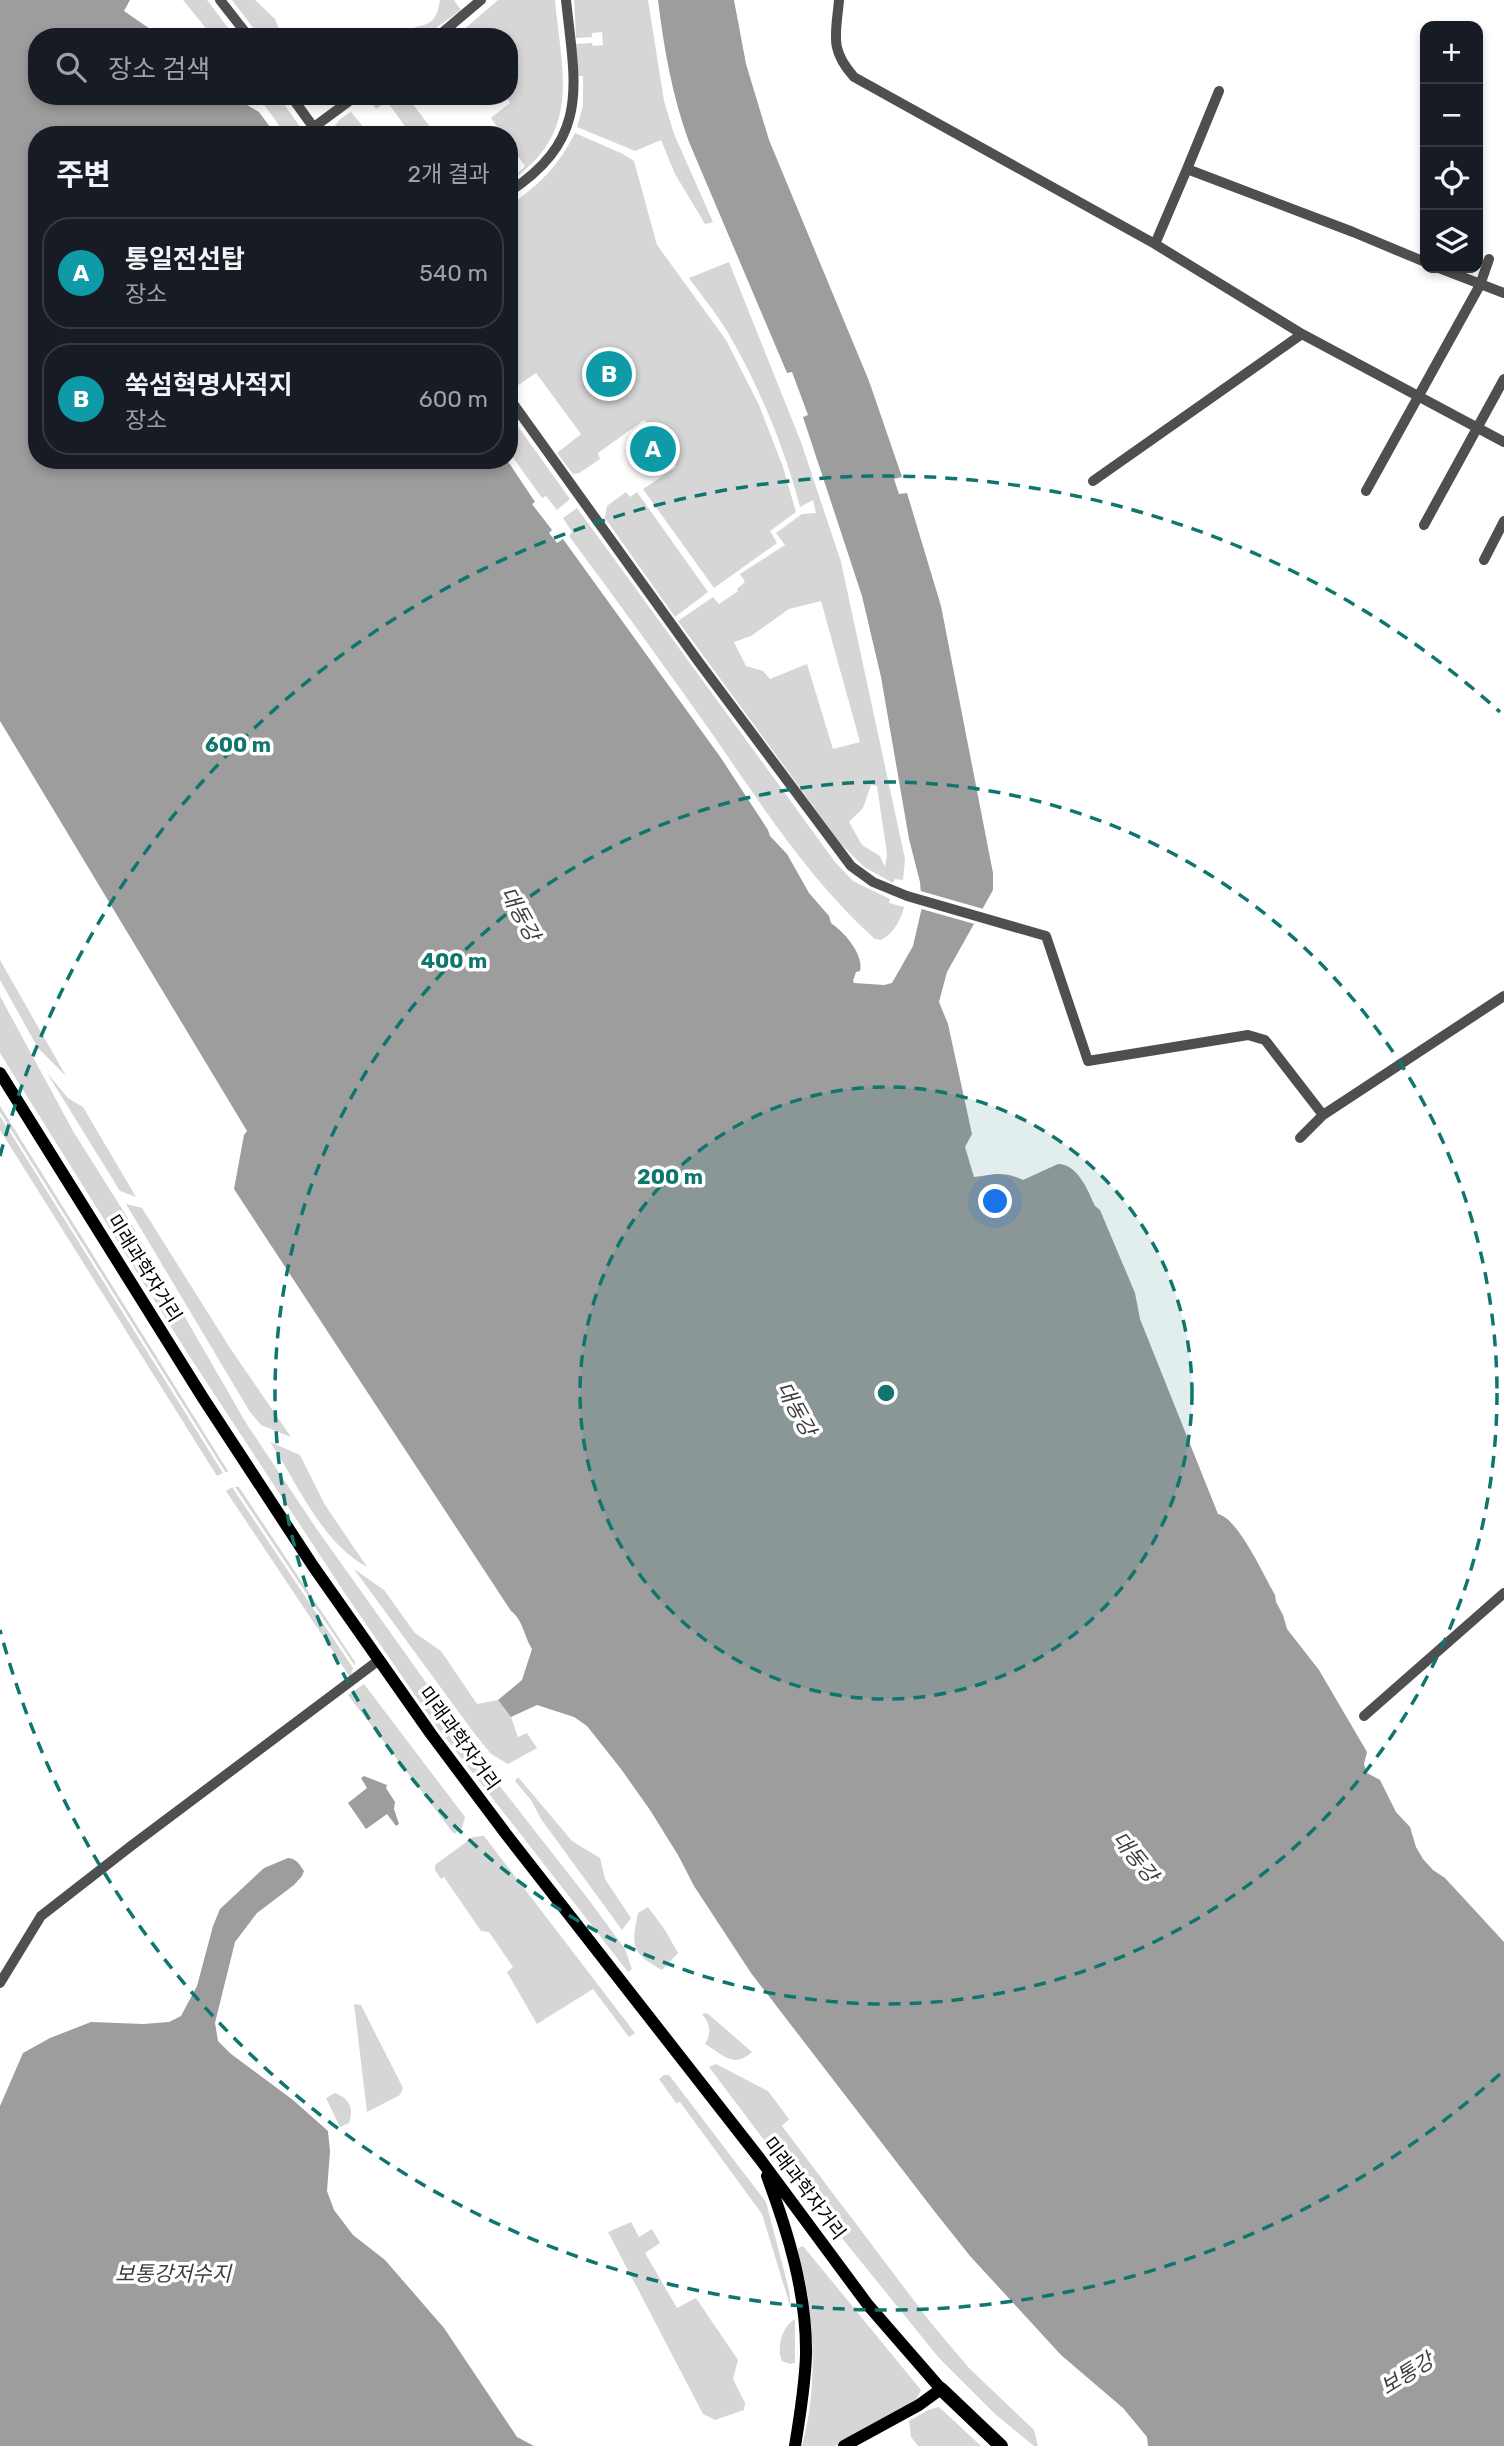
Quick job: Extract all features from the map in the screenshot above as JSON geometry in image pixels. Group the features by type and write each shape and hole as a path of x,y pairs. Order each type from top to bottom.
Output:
{"highway":[{"path":"941,2389 1001,2446"}],"main road":[{"name":"미래과학자거리","path":"0,1073 203,1398 313,1566 379,1660 506,1834 760,2159 868,2305 941,2389"},
{"path":"760,2159 788,2235 802,2313 806,2351 804,2385 794,2446"},
{"path":"844,2446 919,2405 941,2389"}],"street":[{"path":"220,0 241,28"},
{"path":"448,28 481,0"},
{"path":"518,185 539,170 568,127 574,85 566,0"},
{"path":"839,0 835,46 842,63 854,77 1155,244 1302,334 1504,442"},
{"path":"1155,244 1219,91"},
{"path":"298,105 313,126"},
{"path":"322,126 346,105"},
{"path":"1187,169 1420,260"},
{"path":"1366,491 1480,285 1489,259"},
{"path":"1451,273 1504,293"},
{"path":"1093,481 1302,334"},
{"path":"1424,525 1504,379"},
{"path":"518,410 851,866 873,882 907,896 1046,936 1088,1061 1248,1035 1265,1040 1323,1115"},
{"path":"1483,560 1504,521"},
{"path":"1300,1138 1323,1115 1504,996"},
{"path":"1364,1716 1504,1593"},
{"path":"0,1983 41,1916 379,1660"}],"shaded area":[{"path":"183,0 207,0 228,28 206,28"},
{"path":"232,0 255,0 275,19 278,28 253,28"},
{"path":"440,0 454,0 461,10 436,28 414,28 431,22"},
{"path":"498,0 555,0 563,78 562,101 557,123 548,143 532,163 518,175 525,166 518,156 518,126 497,126 491,118 507,105 518,105 518,28 465,28"},
{"path":"574,0 648,0 664,101 674,134 713,222 705,224 675,174 661,140 635,151 577,127 583,106 583,76 579,76 575,44 603,45 602,32 592,33 592,37 576,38"},
{"path":"264,105 284,105 300,126 280,126"},
{"path":"390,105 414,105 429,126 405,126"},
{"path":"351,112 363,126 335,126 341,118"},
{"path":"575,133 634,161 657,245 726,340 759,405 783,467 796,512 770,531 777,543 714,588 643,489 676,467 675,447 668,434 644,420 598,453 600,459 573,474 557,453 581,434 536,373 518,385 518,199 547,174 562,156"},
{"path":"729,262 801,442 841,562 905,859 903,880 895,879 893,883 864,867 841,844 678,621 713,597 719,604 738,591 745,582 740,574 785,545 776,533 802,514 816,513 813,500 800,507 770,417 750,373 723,324 689,278","holes":["821,601 860,742 833,749 807,664 770,679 763,671 746,666 734,642 751,636 789,609","871,785 877,786 887,854 885,867 880,856 862,845 849,822 863,808"]},
{"path":"518,427 570,499 557,510 546,496 542,498 518,465"},
{"path":"626,492 630,497 637,492 708,592 675,617 605,518 607,506"},
{"path":"577,508 835,862 853,881 890,899 889,903 904,907 896,926 881,940 875,939 851,916 808,868 569,536 572,532 563,518"},
{"path":"0,960 66,1076 38,1048 0,980"},
{"path":"0,996 73,1131 129,1220 246,1423 316,1528 499,1785 625,1949 632,1969 628,1972 437,1727 346,1595 188,1354 0,1053"},
{"path":"47,1073 68,1098 83,1107 136,1197 120,1191"},
{"path":"0,1106 228,1471 226,1473 0,1112"},
{"path":"0,1116 223,1473 217,1476 0,1130"},
{"path":"126,1204 142,1208 230,1348 291,1437 261,1425 250,1412"},
{"path":"270,1442 300,1455 325,1505 367,1567 336,1543 323,1528"},
{"path":"232,1487 353,1668 350,1677 226,1491"},
{"path":"235,1487 239,1487 355,1662 355,1666"},
{"path":"354,1569 384,1590 415,1633 441,1651 477,1704 498,1700 511,1717 518,1737 527,1733 537,1748 508,1764 491,1754"},
{"path":"364,1684 465,1817 462,1828 454,1834 348,1695"},
{"path":"518,1777 572,1841 600,1858 605,1879 631,1918 622,1930 515,1781"},
{"path":"484,1836 635,2033 629,2037 593,1989 537,2024 507,1972 513,1967 489,1932 481,1931 444,1877 441,1879 435,1870 435,1865 473,1837"},
{"path":"648,1907 678,1953 662,1970 644,1959 634,1941 638,1913"},
{"path":"354,2004 361,2005 403,2088 400,2095 367,2112"},
{"path":"707,2013 752,2052 734,2060 705,2044 709,2028 702,2014"},
{"path":"716,2064 768,2091 789,2119 782,2126 931,2323 969,2368 1034,2430 1038,2446 1034,2446 995,2414 939,2358 782,2164 709,2067"},
{"path":"669,2075 766,2202 789,2290 791,2309 762,2214 680,2102 676,2103 659,2079"},
{"path":"335,2093 344,2098 351,2108 349,2123 340,2127 326,2098"},
{"path":"631,2222 639,2237 652,2229 660,2243 645,2253 677,2308 696,2298 738,2360 733,2379 745,2403 744,2410 715,2420 703,2414 608,2232"},
{"path":"803,2246 921,2390 916,2400 835,2446 802,2446 810,2406 813,2366 809,2305 798,2248"},
{"path":"795,2319 795,2363 790,2364 782,2361 780,2344 790,2322"},
{"path":"939,2407 981,2446 918,2446 911,2437 909,2421"}],"water":[{"path":"0,0 130,0 124,11 149,28 28,28 28,105 247,105 259,112 269,126 28,126 28,469 513,469 535,502 532,504 552,530 549,533 557,543 563,539 721,758 770,836 787,854 809,893 829,916 831,923 852,944 860,964 860,971 856,972 854,983 892,983 913,946 922,907 920,882 909,839 881,677 862,596 803,417 808,415 792,372 787,373 689,142 669,72 658,0 734,0 746,64 769,140 869,381 902,477 894,479 899,494 907,493 941,606 993,873 993,890 947,972 939,1002 948,1024 972,1134 965,1147 974,1177 1003,1174 1023,1180 1058,1164 1077,1173 1095,1206 1100,1210 1135,1293 1140,1319 1218,1514 1234,1526 1250,1549 1275,1595 1287,1629 1319,1670 1367,1752 1364,1764 1367,1773 1380,1780 1396,1812 1410,1827 1423,1859 1445,1878 1504,1942 1504,2446 1148,2446 1147,2437 1123,2408 1061,2355 970,2256 751,1973 694,1886 650,1810 587,1726 574,1717 537,1705 511,1717 498,1700 522,1680 532,1649 521,1624 234,1189 247,1131 0,721"},
{"path":"364,1776 387,1785 386,1788 395,1802 394,1809 399,1824 396,1826 387,1814 366,1829 348,1803 367,1788 361,1778"},
{"name":"보통강저수지","path":"288,1858 296,1861 304,1871 294,1885 257,1913 235,1942 215,2023 218,2041 328,2131 330,2151 327,2191 334,2210 353,2235 385,2260 444,2328 517,2437 534,2446 0,2446 0,2106 23,2053 50,2038 91,2022 143,2024 169,2022 181,2016 197,1986 220,1909 264,1868"}],"pier":[{"path":"917,890 987,910 978,925 918,908"}],"place":[{"name":"쑥섬혁명사적지","path":"609,374"},
{"name":"통일전선탑","path":"653,449"}],"water label":[{"name":"대동강","path":"520,914"},
{"name":"대동강","path":"796,1409"},
{"name":"대동강","path":"1135,1857"},
{"name":"보통강","path":"1407,2374"}]}
